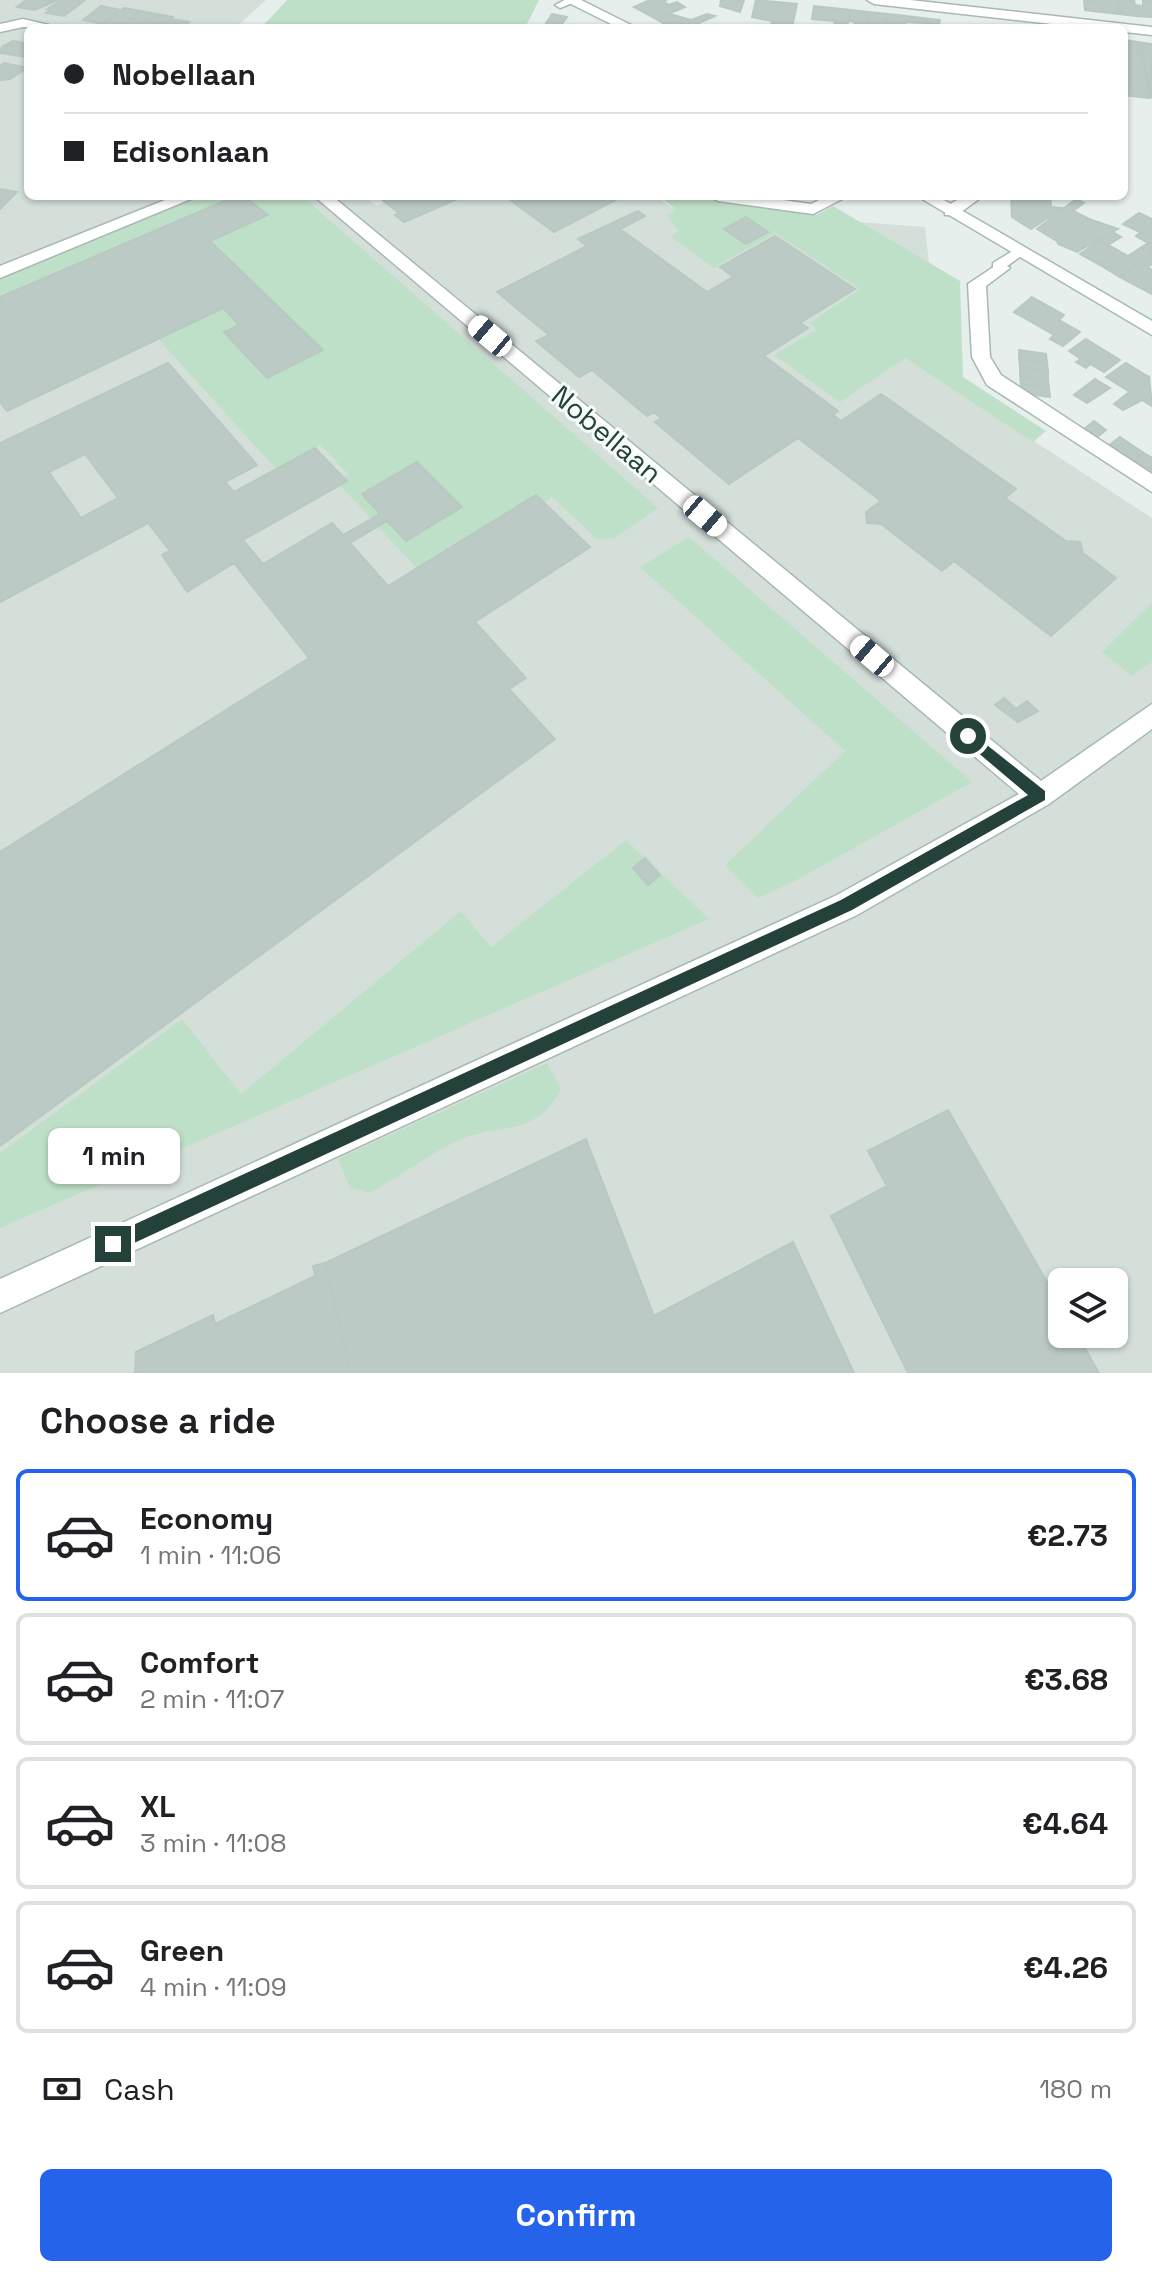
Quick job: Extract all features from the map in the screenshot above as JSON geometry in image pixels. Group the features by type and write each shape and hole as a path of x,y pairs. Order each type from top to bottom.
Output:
{"street":[{"path":"589,0 624,24"},
{"path":"874,0 1090,24"},
{"path":"569,2 621,24"},
{"path":"984,12 984,24"},
{"path":"0,28 27,24"},
{"path":"1128,28 1152,31"},
{"path":"0,272 180,200"},
{"name":"Nobellaan","path":"327,200 1040,796"},
{"path":"747,200 813,209 832,200"},
{"path":"932,200 1152,329"},
{"path":"951,211 969,200"},
{"path":"1000,267 977,284 981,357 994,380 1152,484"},
{"path":"0,1296 847,905 1040,796 1152,715"}],"lane":[{"path":"1000,267 1019,251"}],"shaded area":[{"path":"0,0 266,0 239,24 24,24 24,200 369,200 377,206 388,200 661,200 673,208 925,227 942,381 1152,518 1152,1373 0,1373"}],"green space":[{"path":"287,0 539,0 527,24 265,24"},
{"path":"189,200 307,200 658,508 615,538 597,539 552,497 425,577 336,481 348,474 320,445 276,469 114,290 0,340 0,278"},
{"path":"664,200 717,200 816,215 833,206 960,281 963,377 1046,431 1033,442 905,358 840,402 774,355 816,330 810,323 860,289 775,233 714,268 671,237 679,231 667,215 676,210"},
{"path":"689,537 972,782 795,881 758,898 725,865 845,751 640,567"},
{"path":"1152,603 1152,662 1132,676 1102,652"},
{"path":"626,840 709,919 0,1228 0,1153 182,1019 241,1094 461,911 491,947"},
{"path":"547,1063 561,1089 551,1104 531,1121 456,1141 370,1193 350,1188 338,1159"}],"building":[{"path":"26,0 59,0 34,10 17,7"},
{"path":"63,0 85,0 64,16 46,13 50,10 47,9"},
{"path":"650,0 667,0 663,1 669,5 677,2 685,7 656,19 634,7"},
{"path":"721,0 744,0 740,12 720,6"},
{"path":"756,0 797,4 793,24 771,24 772,21 752,17"},
{"path":"1084,0 1101,1 1102,12 1085,10"},
{"path":"1101,0 1118,0 1120,14 1102,12"},
{"path":"1118,0 1134,0 1137,16 1120,14"},
{"path":"1143,1 1152,1 1152,17 1137,16 1134,5 1143,6"},
{"path":"101,6 121,10 103,24 83,20"},
{"path":"814,6 850,10 848,24 812,19"},
{"path":"124,8 141,11 125,24 103,24"},
{"path":"850,10 868,12 866,24 849,21"},
{"path":"141,11 157,14 145,24 125,24"},
{"path":"868,12 887,14 886,24 866,24"},
{"path":"157,14 173,17 165,24 145,24"},
{"path":"552,14 567,17 562,24 546,24"},
{"path":"670,14 691,20 707,14 715,16 697,24 665,24 656,19"},
{"path":"887,14 906,16 905,24 885,24"},
{"path":"906,16 940,20 939,24 906,22"},
{"path":"171,19 189,22 187,24 165,24"},
{"path":"13,41 24,43 24,56 0,53 2,47"},
{"path":"1128,41 1137,42 1139,51 1142,51 1150,98 1128,95"},
{"path":"1137,42 1152,44 1152,98 1144,60"},
{"path":"4,63 24,67 24,70 10,79 0,80 0,66"},
{"path":"0,189 17,192 0,209"},
{"path":"227,200 249,200 268,215 210,241 323,350 267,378 224,332 239,325 223,308 7,411 0,402 0,297"},
{"path":"382,200 455,200 404,222 395,215 399,213"},
{"path":"510,200 615,200 554,232"},
{"path":"1011,200 1050,200 1051,207 1062,208 1031,229 1012,217"},
{"path":"1075,200 1084,203 1073,211 1089,219 1057,241 1037,229"},
{"path":"638,211 645,216 620,229 707,292 733,277 720,267 775,236 855,289 800,323 808,328 764,356 838,411 833,415 841,421 881,394 1016,489 1005,498 1066,541 1080,542 1083,553 1116,578 1051,636 954,561 942,571 881,524 867,523 866,512 881,501 798,438 729,484 655,422 661,418 654,412 647,416 592,370 579,377 536,341 549,335 497,292 587,246 578,239"},
{"path":"1139,213 1152,219 1152,238 1123,224"},
{"path":"746,217 768,232 746,244 724,229"},
{"path":"1089,219 1118,229 1077,252 1058,244 1057,241"},
{"path":"1113,232 1121,237 1108,245 1119,251 1100,265 1080,254"},
{"path":"1141,232 1152,238 1152,254 1120,277 1100,265 1119,251 1128,256 1148,243 1136,236"},
{"path":"1152,254 1152,264 1148,267 1152,270 1152,294 1120,277"},
{"path":"1032,297 1064,315 1059,320 1080,332 1063,346 1050,339 1054,335 1014,312"},
{"path":"1086,339 1120,360 1104,372 1090,364 1086,368 1076,362 1081,359 1069,351"},
{"path":"1019,350 1046,354 1047,363 1019,359"},
{"path":"1019,359 1047,363 1048,371 1020,367"},
{"path":"168,363 257,465 225,482 234,492 315,448 347,481 243,540 263,564 332,523 343,535 380,514 362,494 417,462 462,507 406,541 387,521 350,543 388,586 536,495 590,547 475,622 526,678 509,689 555,739 0,1146 0,852 309,658 234,563 187,592 162,555 170,551 148,523 0,602 0,443","holes":["85,454 118,498 81,518 49,472"]},
{"path":"1126,363 1149,377 1130,392 1106,377"},
{"path":"1020,367 1048,371 1048,380 1020,376"},
{"path":"1020,376 1048,380 1049,388 1021,384"},
{"path":"1149,377 1152,406 1142,400 1123,410 1114,404"},
{"path":"1095,379 1110,388 1087,403 1074,395"},
{"path":"1021,384 1049,388 1050,397 1021,393"},
{"path":"1094,421 1106,430 1091,442 1078,434"},
{"path":"1120,437 1144,453 1128,466 1103,450"},
{"path":"1144,453 1152,458 1152,482 1128,466"},
{"path":"1004,698 1016,709 1027,701 1038,711 1018,722 995,705"},
{"path":"645,858 660,875 648,885 633,868"},
{"path":"948,1110 1048,1284 1048,1348 1085,1348 1099,1373 908,1373 831,1216 887,1186 868,1151"},
{"path":"586,1139 654,1316 793,1242 854,1373 351,1373 325,1263"},
{"path":"325,1263 351,1373 135,1373 136,1352 213,1315 215,1324 315,1276 313,1266"}],"route":[{"path":"113,1244 847,905 1040,796 968,736"}]}
